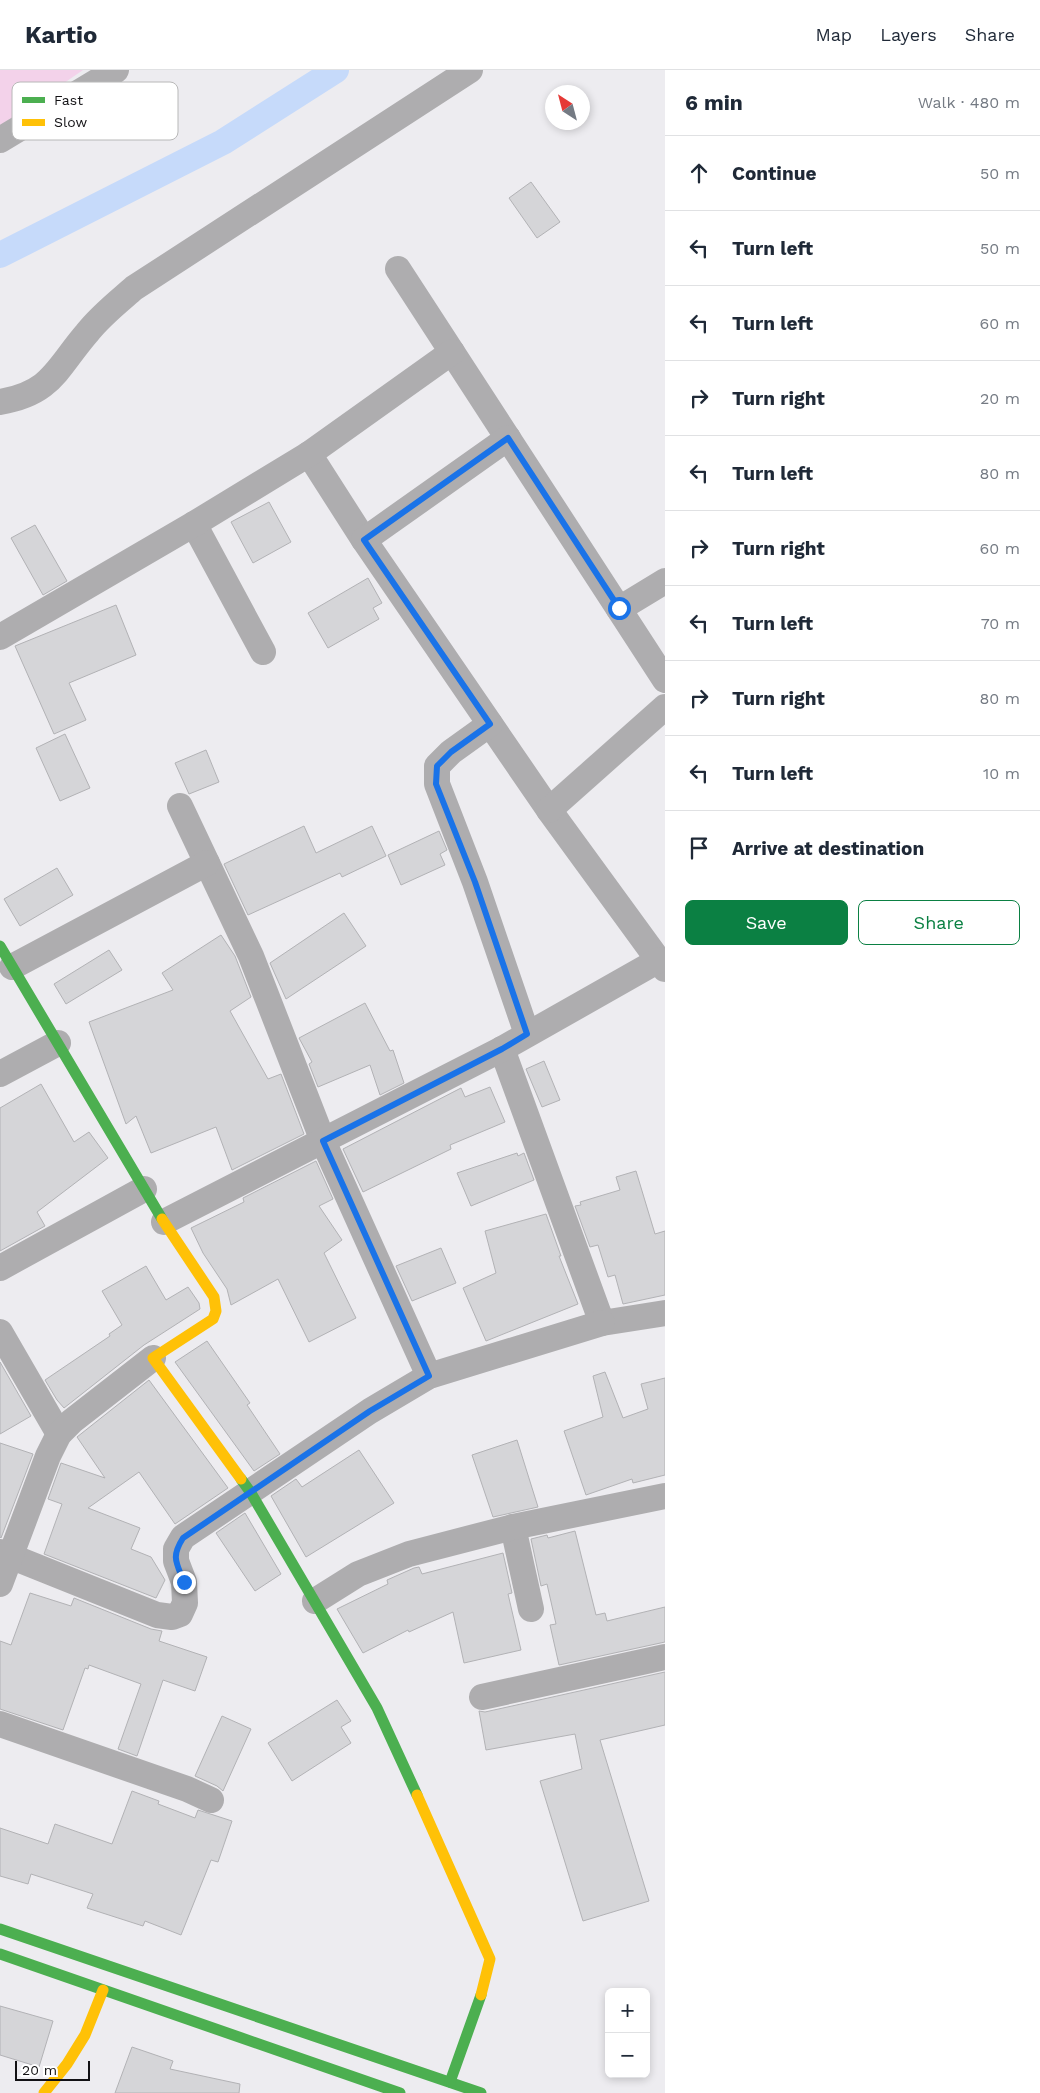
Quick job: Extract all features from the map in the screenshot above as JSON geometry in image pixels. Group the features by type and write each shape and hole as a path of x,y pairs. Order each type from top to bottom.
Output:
{"main road":[{"path":"6,956 164,1222 214,1297 216,1311 213,1319 153,1358 251,1493 377,1708 490,1959 484,1991 450,2082"},
{"path":"0,1929 293,2031 481,2093"},
{"path":"0,1954 103,1990 363,2087 400,2093"},
{"path":"44,2093 67,2064 85,2035 103,1990"}],"street":[{"path":"96,82 116,70"},
{"path":"0,402 20,398 47,383 64,364 87,332 134,288 470,70"},
{"path":"0,140 12,133"},
{"path":"398,269 665,680"},
{"path":"0,637 194,524 308,454 452,352"},
{"path":"364,540 508,438"},
{"path":"164,1222 662,965 490,724 364,540 308,454"},
{"path":"194,524 263,652"},
{"path":"619,608 665,581"},
{"path":"550,810 665,707"},
{"path":"490,724 451,752 437,766 436,784 475,882 527,1034"},
{"path":"180,806 251,956 323,1141 429,1376"},
{"path":"6,956 207,863"},
{"path":"0,1074 58,1043"},
{"path":"502,1049 602,1323"},
{"path":"0,1268 144,1189"},
{"path":"5,1554 157,1615 172,1616 180,1614 185,1603 184,1582 176,1561 176,1549 183,1538 370,1411 429,1376 602,1323 665,1314"},
{"path":"0,1332 59,1434"},
{"path":"0,1584 5,1554 59,1434 72,1421 153,1358"},
{"path":"315,1601 358,1574 409,1554 513,1527 665,1496"},
{"path":"513,1527 531,1609"},
{"path":"482,1697 665,1657"},
{"path":"0,1724 187,1789 212,1800"}],"shaded area":[{"path":"0,70 83,70 66,82 12,82 12,119 0,127"}],"building":[{"path":"531,182 560,222 537,238 509,198"},
{"path":"269,502 291,542 253,563 231,522"},
{"path":"35,525 67,581 43,595 11,538"},
{"path":"368,578 382,603 373,608 379,619 328,648 308,613"},
{"path":"116,605 136,655 69,683 86,720 54,734 15,646"},
{"path":"65,734 90,788 60,801 36,748"},
{"path":"206,750 219,782 189,794 175,763"},
{"path":"304,826 316,853 372,826 386,856 342,877 340,873 248,915 224,864"},
{"path":"439,831 447,850 440,854 445,865 401,885 388,855"},
{"path":"57,868 73,895 20,926 4,899"},
{"path":"344,913 366,946 286,999 270,963"},
{"path":"221,935 235,956 251,997 230,1011 268,1079 281,1074 304,1134 232,1170 216,1127 151,1153 136,1116 126,1124 89,1022 173,990 162,973"},
{"path":"109,950 122,970 66,1004 54,984"},
{"path":"365,1003 390,1051 393,1050 404,1083 380,1095 370,1065 318,1087 309,1064 312,1062 299,1038"},
{"path":"544,1061 560,1100 542,1107 526,1069"},
{"path":"41,1084 74,1142 89,1132 108,1158 37,1212 45,1226 0,1251 0,1108"},
{"path":"490,1087 505,1122 450,1145 451,1149 363,1192 343,1149 461,1088 465,1097"},
{"path":"517,1153 518,1156 524,1153 534,1180 471,1206 457,1173"},
{"path":"316,1161 333,1199 319,1206 342,1240 324,1253 356,1318 309,1342 278,1279 231,1305 227,1289 203,1253 191,1228 244,1202 243,1198"},
{"path":"636,1171 655,1234 665,1231 665,1295 623,1304 615,1275 608,1277 598,1245 590,1247 575,1206 581,1205 580,1202 620,1190 616,1177"},
{"path":"546,1214 561,1256 559,1256 578,1304 486,1341 463,1288 496,1273 485,1231"},
{"path":"441,1248 456,1283 412,1301 396,1266"},
{"path":"146,1266 166,1300 188,1287 199,1303 200,1309 144,1345 64,1408 45,1380 110,1336 109,1334 122,1325 102,1291"},
{"path":"207,1341 250,1403 247,1405 280,1454 254,1471 175,1362"},
{"path":"0,1362 31,1416 0,1434"},
{"path":"605,1372 623,1418 648,1409 641,1384 665,1378 665,1475 633,1483 632,1479 586,1495 564,1431 603,1417 593,1376"},
{"path":"149,1380 228,1488 175,1524 139,1472 88,1508 140,1528 131,1549 151,1557 165,1580 156,1598 44,1554 62,1504 48,1499 61,1463 105,1478 77,1437"},
{"path":"517,1440 538,1507 493,1517 472,1455"},
{"path":"0,1443 33,1454 1,1538 0,1537"},
{"path":"359,1450 394,1503 306,1557 271,1496 296,1479 302,1487"},
{"path":"245,1513 281,1574 255,1591 216,1533"},
{"path":"575,1531 596,1615 605,1613 607,1621 665,1607 665,1642 559,1665 550,1625 556,1624 547,1584 541,1586 531,1539 547,1535 548,1538"},
{"path":"503,1553 512,1593 508,1594 521,1650 464,1663 453,1612 409,1632 408,1630 363,1653 337,1609 388,1584 387,1580 414,1568 419,1567 422,1574"},
{"path":"30,1593 71,1606 74,1598 151,1629 162,1631 159,1641 207,1657 195,1691 163,1680 137,1756 118,1749 141,1684 89,1665 88,1669 85,1668 63,1730 0,1709 0,1641 11,1645"},
{"path":"665,1672 665,1725 600,1740 649,1901 583,1921 540,1781 582,1769 575,1734 486,1750 479,1711 485,1712"},
{"path":"337,1700 351,1721 341,1727 351,1743 292,1781 268,1743"},
{"path":"222,1716 251,1729 223,1791 217,1786 195,1776"},
{"path":"132,1791 159,1801 158,1804 195,1818 198,1810 232,1821 218,1862 211,1860 181,1935 145,1921 143,1926 87,1908 93,1894 31,1874 28,1884 0,1876 0,1828 48,1844 55,1824 112,1844"},
{"path":"0,2006 53,2021 39,2067 0,2055"},
{"path":"132,2047 173,2061 170,2069 240,2084 239,2093 115,2093"}],"waterway":[{"path":"0,255 223,142 336,70"}],"traffic: fast":[{"path":"0,946 162,1219"},
{"path":"241,1479 377,1708 417,1795"},
{"path":"0,1929 481,2093"},
{"path":"0,1954 400,2093"},
{"path":"450,2082 481,1995"}],"traffic: slow":[{"path":"162,1219 214,1297 216,1311 213,1319 153,1358 241,1479"},
{"path":"417,1795 490,1959 481,1995"},
{"path":"44,2093 67,2064 85,2035 103,1990"}],"route":[{"path":"184,1582 176,1561 176,1549 183,1538 370,1411 429,1376 323,1141 502,1049 527,1034 475,882 436,784 437,766 451,752 490,724 364,540 508,438 619,608"}]}
